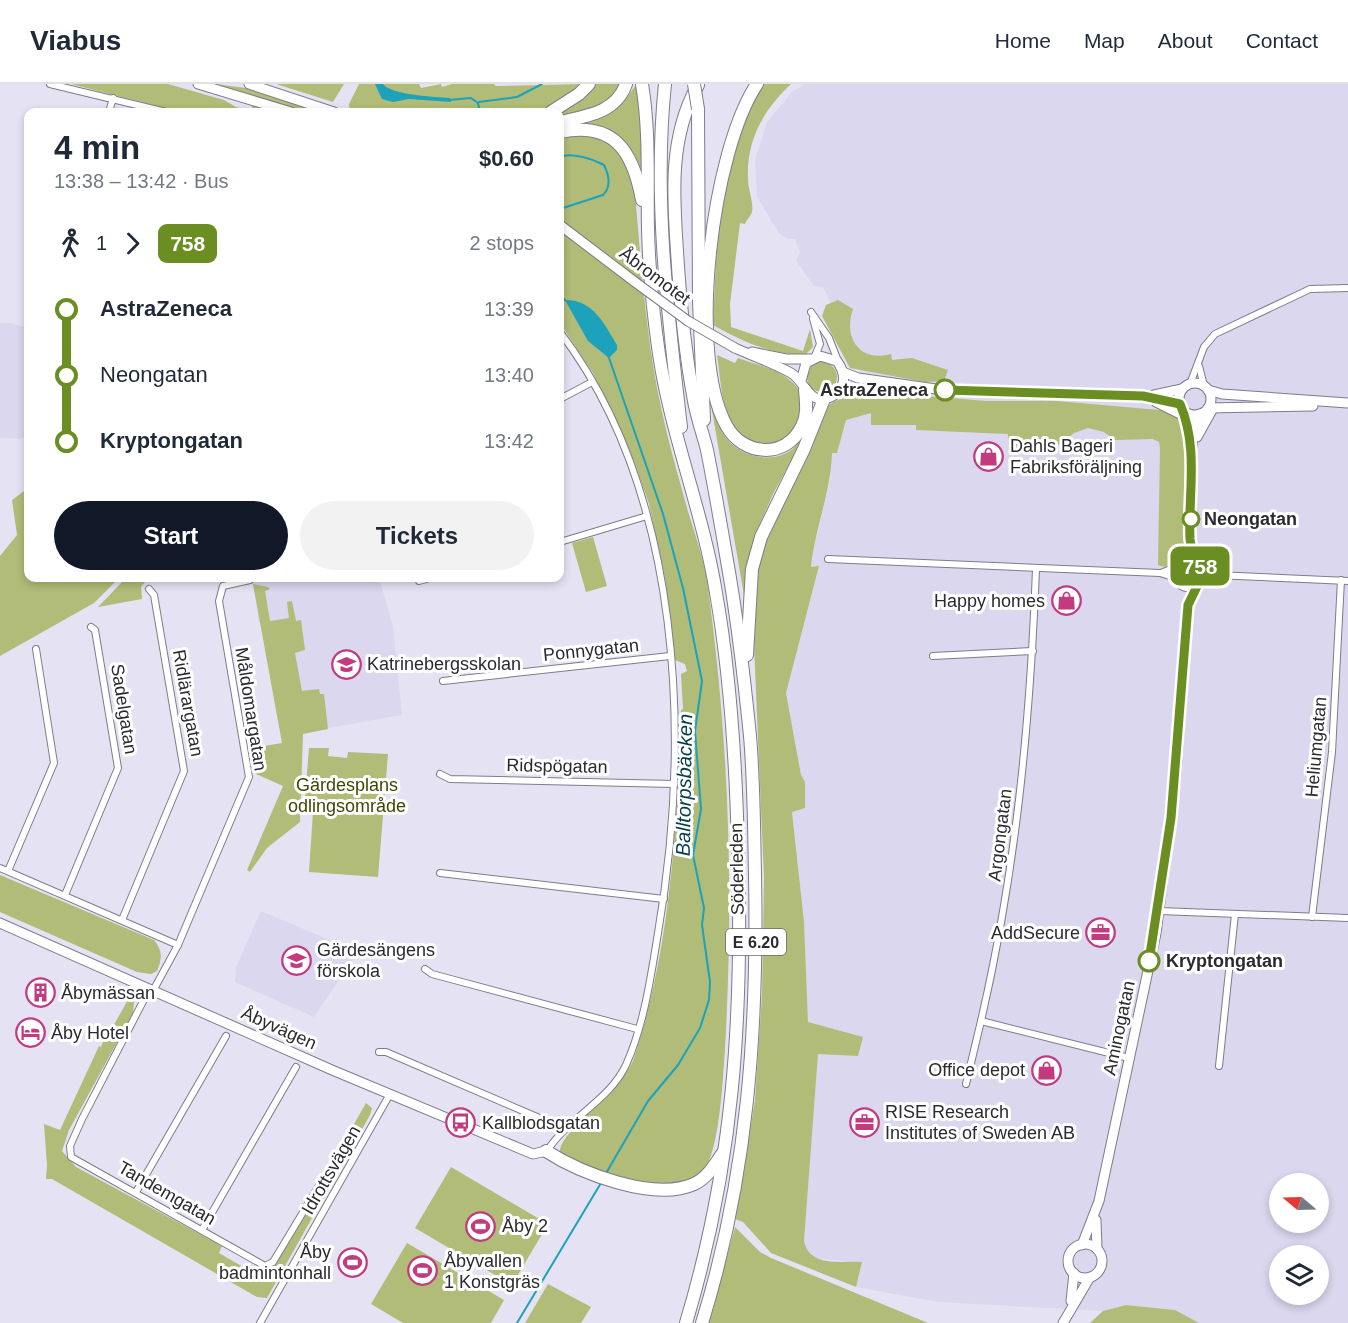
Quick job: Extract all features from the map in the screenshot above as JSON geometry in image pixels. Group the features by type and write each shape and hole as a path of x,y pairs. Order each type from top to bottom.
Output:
{"highway":[{"path":"558,108 574,98 589,84"},
{"path":"564,121 604,111 617,100 626,84"},
{"path":"642,84 648,137 648,231 659,355 686,467"},
{"path":"666,84 661,150 663,256 686,467"},
{"path":"696,84 699,138 699,271 706,448"},
{"path":"696,84 678,140 675,219 687,357 695,405 706,448"},
{"path":"757,84 741,110 724,163 716,209 707,293 711,363 720,411 738,442 753,449 769,450 794,438 805,419 803,386"},
{"path":"564,132 588,130 610,137 620,144 628,154 636,173 648,231"},
{"path":"699,271 707,293"},
{"path":"746,694 749,600 760,537 807,443 824,399"},
{"name":"Söderleden","path":"702,1323 722,1251 735,1190 752,1070 756,918 751,762 746,694 728,561 706,448"},
{"name":"Söderleden","path":"686,467 716,590 726,667 736,776 739,1013 727,1145 709,1239 686,1323"},
{"path":"546,1151 568,1164 603,1178 650,1188 672,1189 690,1186 712,1170 727,1145"}],"street":[{"path":"50,84 151,108"},
{"path":"198,84 278,108"},
{"path":"249,84 322,108"},
{"path":"110,108 113,98"},
{"name":"Åbromotet","path":"564,228 688,321 735,348 788,371 811,396 824,399"},
{"path":"1192,447 1182,409 1186,386 1199,365 1204,347 1215,334 1310,289 1348,288"},
{"path":"803,386 803,368 813,358 820,344 811,312 829,338 842,369 843,382 838,392"},
{"path":"546,1151 562,1132 618,1079 625,1066 653,964 664,899 674,784 674,704 670,656 658,570 646,516 630,464 592,382 564,338"},
{"name":"Åbromotet","path":"735,348 786,359 831,358 842,369 858,378 936,389"},
{"path":"1192,447 1211,408 1211,399 1199,365"},
{"path":"564,397 592,382"},
{"path":"824,399 838,392 936,389 1143,396 1186,386 1206,388 1222,394 1348,404"},
{"path":"1143,396 1176,410 1182,409"},
{"path":"1143,396 1182,409 1189,414 1199,414 1211,408 1348,404"},
{"path":"1179,582 1181,564 1190,540 1192,447 1199,414"},
{"path":"564,541 646,516"},
{"path":"1190,540 1199,566"},
{"path":"828,559 1160,573 1179,582 1198,583 1215,575"},
{"path":"1160,573 1181,564 1199,566 1215,575 1345,580"},
{"name":"Aminogatan","path":"1070,1306 1074,1273 1069,1258 1075,1248 1082,1245 1098,1206 1159,911 1176,774 1188,605 1198,583 1199,566"},
{"name":"Argongatan","path":"966,1084 1008,895 1023,776 1033,651 1036,569"},
{"name":"Heliumgatan","path":"1312,916 1332,752 1345,580"},
{"name":"Måldomargatan","path":"70,1146 152,988 178,945 249,777 219,601 223,586 241,582"},
{"name":"Aminogatan","path":"1179,582 1188,605"},
{"name":"Ridlärargatan","path":"122,920 184,771 154,595 149,589"},
{"name":"Sadelgatan","path":"65,895 118,768 95,630 91,627"},
{"path":"8,871 54,763 36,649"},
{"path":"933,656 1033,651"},
{"name":"Ponnygatan","path":"443,681 670,656"},
{"name":"Ridspögatan","path":"441,774 450,779 674,784"},
{"path":"0,868 178,945"},
{"path":"440,873 664,899"},
{"path":"1159,911 1348,918"},
{"path":"1219,1066 1235,914"},
{"name":"Åbyvägen","path":"0,922 291,1052 533,1154 546,1151"},
{"path":"425,969 432,974 637,1029"},
{"path":"981,1021 1129,1058"},
{"path":"136,1192 226,1036"},
{"path":"379,1052 386,1052 544,1120 562,1132"},
{"path":"202,1230 296,1067"},
{"name":"Idrottsvägen","path":"260,1323 390,1094"},
{"name":"Tandemgatan","path":"70,1146 71,1157 269,1266 320,1184"},
{"name":"Aminogatan","path":"1063,1323 1070,1306 1090,1277 1098,1272 1102,1263 1097,1249 1098,1206"},
{"path":"1082,1245 1097,1249"},
{"path":"1074,1273 1079,1277 1090,1277"}],"shaded area":[{"path":"805,84 1348,84 1348,1323 1199,1323 1175,1310 1126,1305 1103,1311 938,1302 856,1287 862,1263 813,1258 806,1252 804,1241 818,1053 858,1056 862,1037 808,1022 804,922 792,811 805,782 801,775 786,693 819,567 811,567 831,476 832,453 837,453 861,366 823,287 814,286 796,261 800,252 795,239 787,239 779,233 757,197 755,160 767,122 793,91"},
{"path":"0,323 11,323 24,327 24,437 21,439 0,438"},
{"name":"Katrinebergsskolan","path":"253,582 380,582 393,626 402,715 328,728 303,701 288,618 259,623"},
{"name":"Gärdesängens förskola","path":"261,911 358,952 314,1017 235,982 236,967"}],"green space":[{"path":"71,84 168,84 224,100 240,108 164,108"},
{"path":"215,84 246,88 307,108 292,108"},
{"path":"276,84 344,84 333,102"},
{"path":"359,84 419,84 421,88 441,84 442,87 452,84 494,84 496,86 585,84 549,108 350,108 349,104"},
{"path":"595,84 622,84 603,106 564,117 564,108"},
{"path":"762,84 791,84 772,104 753,139 748,165 752,209 745,224 740,223 730,304 731,327 803,351 810,329 813,347 805,355 769,350 713,325 719,228 725,180 737,133"},
{"path":"635,86 640,102 642,172 636,158 620,139 600,131 564,126 610,113 623,103"},
{"path":"587,134 605,142 618,152 634,183 651,352 670,445 701,553 714,640 728,814 729,931 725,1049 720,1114 713,1149 702,1172 680,1183 650,1184 607,1176 560,1153 562,1144 569,1134 627,1071 634,1058 646,1016 664,930 670,886 681,710 683,709 681,674 687,671 685,664 675,660 665,578 649,504 634,461 593,373 564,329 564,137"},
{"path":"838,300 853,309 850,329 852,338 862,351 870,355 891,354 892,360 912,358 948,370 944,381 925,382 850,368 822,316 826,305"},
{"path":"717,355 735,363 738,358 787,377 796,386 800,396 799,418 794,430 773,443 761,443 748,439 737,431 724,403"},
{"path":"822,362 828,363 836,371 836,383 828,391 822,392 816,391 808,383 807,377 808,371 816,363"},
{"path":"913,395 986,401 1057,401 1170,411 1180,418 1186,440 1185,546 1176,563 1168,567 1158,565 1160,448 1159,442 1153,439 1115,440 1104,432 1088,428 1074,433 1059,445 1032,454 1032,451 1008,450 1008,434 916,430 916,425 871,425 871,413 846,420 837,453 832,453 829,482 811,567 819,566 786,693 801,775 805,782 805,808 792,812 804,922 808,1022 863,1037 858,1056 818,1054 804,1241 812,1255 819,1259 835,1262 862,1262 856,1287 771,1253 743,1222 735,1219 755,1100 762,995 764,878 754,645 756,581 762,547 829,405 851,397 895,399"},
{"path":"710,399 718,424 726,438 739,449 755,456 782,455 792,449 806,433 773,494 754,537 745,601"},
{"path":"24,491 24,582 115,582 94,603 0,656 0,556 17,535 12,500"},
{"path":"593,537 607,586 586,592 572,543"},
{"path":"122,582 145,582 141,587 142,599 98,607"},
{"path":"253,584 270,589 265,591 270,621 289,618 287,602 292,601 296,621 301,620 305,650 295,653 302,691 319,689 320,694 324,694 328,729 303,734 300,822 267,848 250,872 247,870 283,786 256,774 251,752 258,747 282,743"},
{"name":"Gärdesplans odlingsområde","path":"309,748 329,748 328,756 347,758 348,752 388,754 378,877 309,872 313,812 304,810"},
{"path":"0,875 154,940 161,955 157,971 151,974 137,972 0,912"},
{"path":"129,998 134,1002 133,1013 69,1130 62,1151 76,1167 222,1246 219,1253 257,1275 261,1270 269,1275 275,1269 275,1265 325,1184 326,1173 366,1103 372,1108 267,1298 257,1297 52,1179 46,1179 44,1124 60,1130 99,1046 101,1047 108,1030 111,1030"},
{"name":"Åby 2","path":"451,1167 548,1224 512,1285 415,1228"},
{"path":"735,1227 760,1252 771,1258 928,1323 709,1323"},
{"name":"Åbyvallen 1 Konstgräs","path":"407,1243 504,1300 491,1323 403,1323 371,1304"},
{"path":"548,1284 591,1307 581,1323 525,1323"},
{"path":"1126,1305 1175,1310 1199,1323 1090,1323 1103,1311"}],"water":[{"path":"375,84 383,84 404,93 450,98 451,102 409,99 393,102 382,99"},
{"path":"565,300 584,304 597,315 617,345 617,350 609,358 588,341"}],"waterway":[{"path":"479,102 517,97 542,84"},
{"name":"Balltorpsbäcken","path":"449,100 471,98 478,103 479,108"},
{"name":"Balltorpsbäcken","path":"564,156 576,156 604,165 609,180 608,188 603,195 564,208"},
{"name":"Balltorpsbäcken","path":"605,1175 648,1101 678,1065 700,1028 709,1000 710,982 702,925 704,908 693,855 701,809 695,731 702,681 683,588 663,514 608,355"},
{"name":"Balltorpsbäcken","path":"517,1323 601,1183"}],"bus line":[{"name":"758","path":"945,390 1143,396 1180,404 1185,417 1192,447 1190,540 1194,556 1203,574 1200,583 1195,586 1188,605 1176,774 1156,933 1149,961"}],"place":[{"name":"AstraZeneca","path":"945,390"},
{"name":"Dahls Bageri Fabriksföräljning","path":"989,456"},
{"name":"Neongatan","path":"1191,519"},
{"name":"Happy homes","path":"1066,601"},
{"name":"Katrinebergsskolan","path":"346,664"},
{"name":"AddSecure","path":"1101,933"},
{"name":"Gärdesängens förskola","path":"296,960"},
{"name":"Kryptongatan","path":"1149,961"},
{"name":"Åbymässan","path":"40,993"},
{"name":"Åby Hotel","path":"30,1033"},
{"name":"Office depot","path":"1046,1070"},
{"name":"RISE Research Institutes of Sweden AB","path":"864,1122"},
{"name":"Kallblodsgatan","path":"461,1123"},
{"name":"Åby 2","path":"481,1226"},
{"name":"Åby badmintonhall","path":"352,1262"},
{"name":"Åbyvallen 1 Konstgräs","path":"423,1271"}]}
